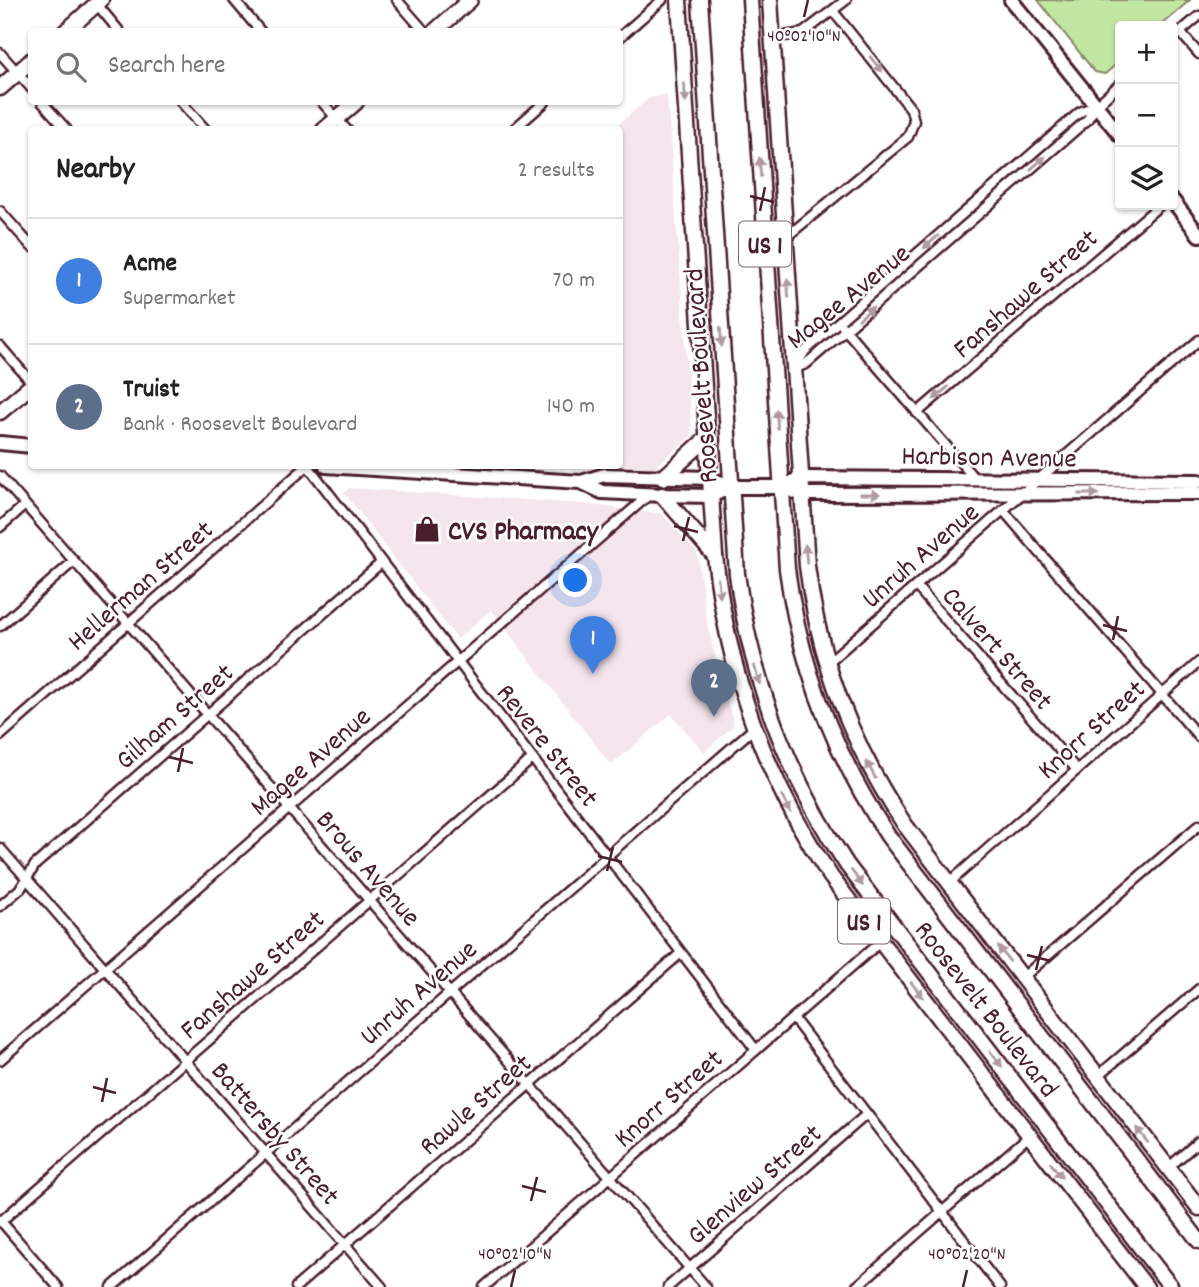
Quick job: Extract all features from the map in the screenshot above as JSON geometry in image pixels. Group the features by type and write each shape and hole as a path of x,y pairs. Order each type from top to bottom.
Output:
{"highway":[{"path":"438,28 470,0"},
{"name":"Roosevelt Boulevard","path":"679,0 715,556 728,645 752,729 801,831 831,877 1146,1287"},
{"name":"Roosevelt Boulevard","path":"700,0 737,574 751,652 774,729 807,799 862,886 1171,1287"},
{"name":"Roosevelt Boulevard","path":"750,0 787,569 802,650 830,733 862,796 902,855 1199,1241"},
{"name":"Roosevelt Boulevard","path":"770,0 801,494 812,607 826,664 848,725 879,785 949,883 1199,1208"},
{"path":"69,28 97,1"},
{"path":"680,22 706,107"},
{"path":"753,52 778,127"},
{"path":"0,88 28,64"},
{"path":"342,124 354,105"},
{"path":"702,350 716,261"},
{"path":"0,412 28,388"},
{"path":"663,478 707,438"},
{"path":"655,495 715,556"}],"main road":[{"path":"1011,0 1115,128"},
{"path":"1178,208 1199,235"},
{"path":"0,443 28,446"},
{"name":"Harbison Avenue","path":"374,469 582,482 604,475 710,478 731,487 781,487 801,494 1199,493"},
{"name":"Harbison Avenue","path":"781,487 800,478 1194,481"},
{"name":"Harbison Avenue","path":"582,482 602,492 655,495 711,496 731,487"}],"street":[{"path":"234,0 258,28"},
{"path":"397,0 422,28"},
{"path":"623,34 662,0"},
{"path":"772,38 803,33 846,0"},
{"path":"97,1 117,28"},
{"path":"785,238 908,137 913,127 911,109 833,11"},
{"path":"1178,33 1199,16"},
{"path":"1178,37 1199,54"},
{"path":"0,53 28,84"},
{"name":"Magee Avenue","path":"793,369 806,365 964,228 1087,120 1097,105 1115,89"},
{"path":"46,105 64,126"},
{"path":"184,105 202,126"},
{"path":"325,105 342,124"},
{"path":"518,126 542,105"},
{"name":"Magee Avenue","path":"793,369 806,351 1080,112 1097,105"},
{"name":"Fanshawe Street","path":"917,413 1154,210"},
{"path":"0,211 28,242"},
{"path":"957,220 964,228"},
{"path":"839,322 975,479"},
{"name":"Unruh Avenue","path":"826,664 1199,340"},
{"path":"0,346 28,379"},
{"name":"Hellerman Street","path":"0,736 304,469"},
{"name":"Revere Street","path":"309,469 756,1050"},
{"name":"Brous Avenue","path":"0,476 706,1287"},
{"path":"1194,481 1199,493"},
{"name":"Magee Avenue","path":"0,1060 457,662 655,495"},
{"path":"0,527 25,505"},
{"path":"1003,510 1199,737"},
{"path":"0,626 74,561"},
{"name":"Gilham Street","path":"0,906 21,888 35,865 381,564"},
{"name":"Calvert Street","path":"916,586 1077,770"},
{"name":"Knorr Street","path":"949,883 1199,662"},
{"name":"Unruh Avenue","path":"111,1287 752,729"},
{"name":"Fanshawe Street","path":"0,1221 532,759"},
{"path":"1022,978 1199,825"},
{"name":"Battersby Street","path":"0,848 382,1287"},
{"name":"Knorr Street","path":"484,1287 880,942"},
{"name":"Rawle Street","path":"296,1287 681,953"},
{"path":"1098,1076 1199,989"},
{"path":"793,1018 1000,1287"},
{"name":"Glenview Street","path":"668,1287 867,1114"},
{"path":"856,1287 1029,1136"},
{"path":"1168,1168 1199,1141"},
{"path":"0,1221 58,1287"}],"shaded area":[{"path":"667,94 692,436 654,467 623,465 623,126 616,126 649,98"},
{"path":"349,488 584,504 662,514 697,553 708,629 734,725 704,752 671,714 611,765 491,610 457,639 344,493"}],"green space":[{"path":"1038,0 1190,0 1166,21 1115,21 1115,65 1105,74 1095,72"}],"place":[{"name":"CVS Pharmacy","path":"427,529"},
{"name":"Acme","path":"593,674"},
{"name":"Truist","path":"714,717"}]}
